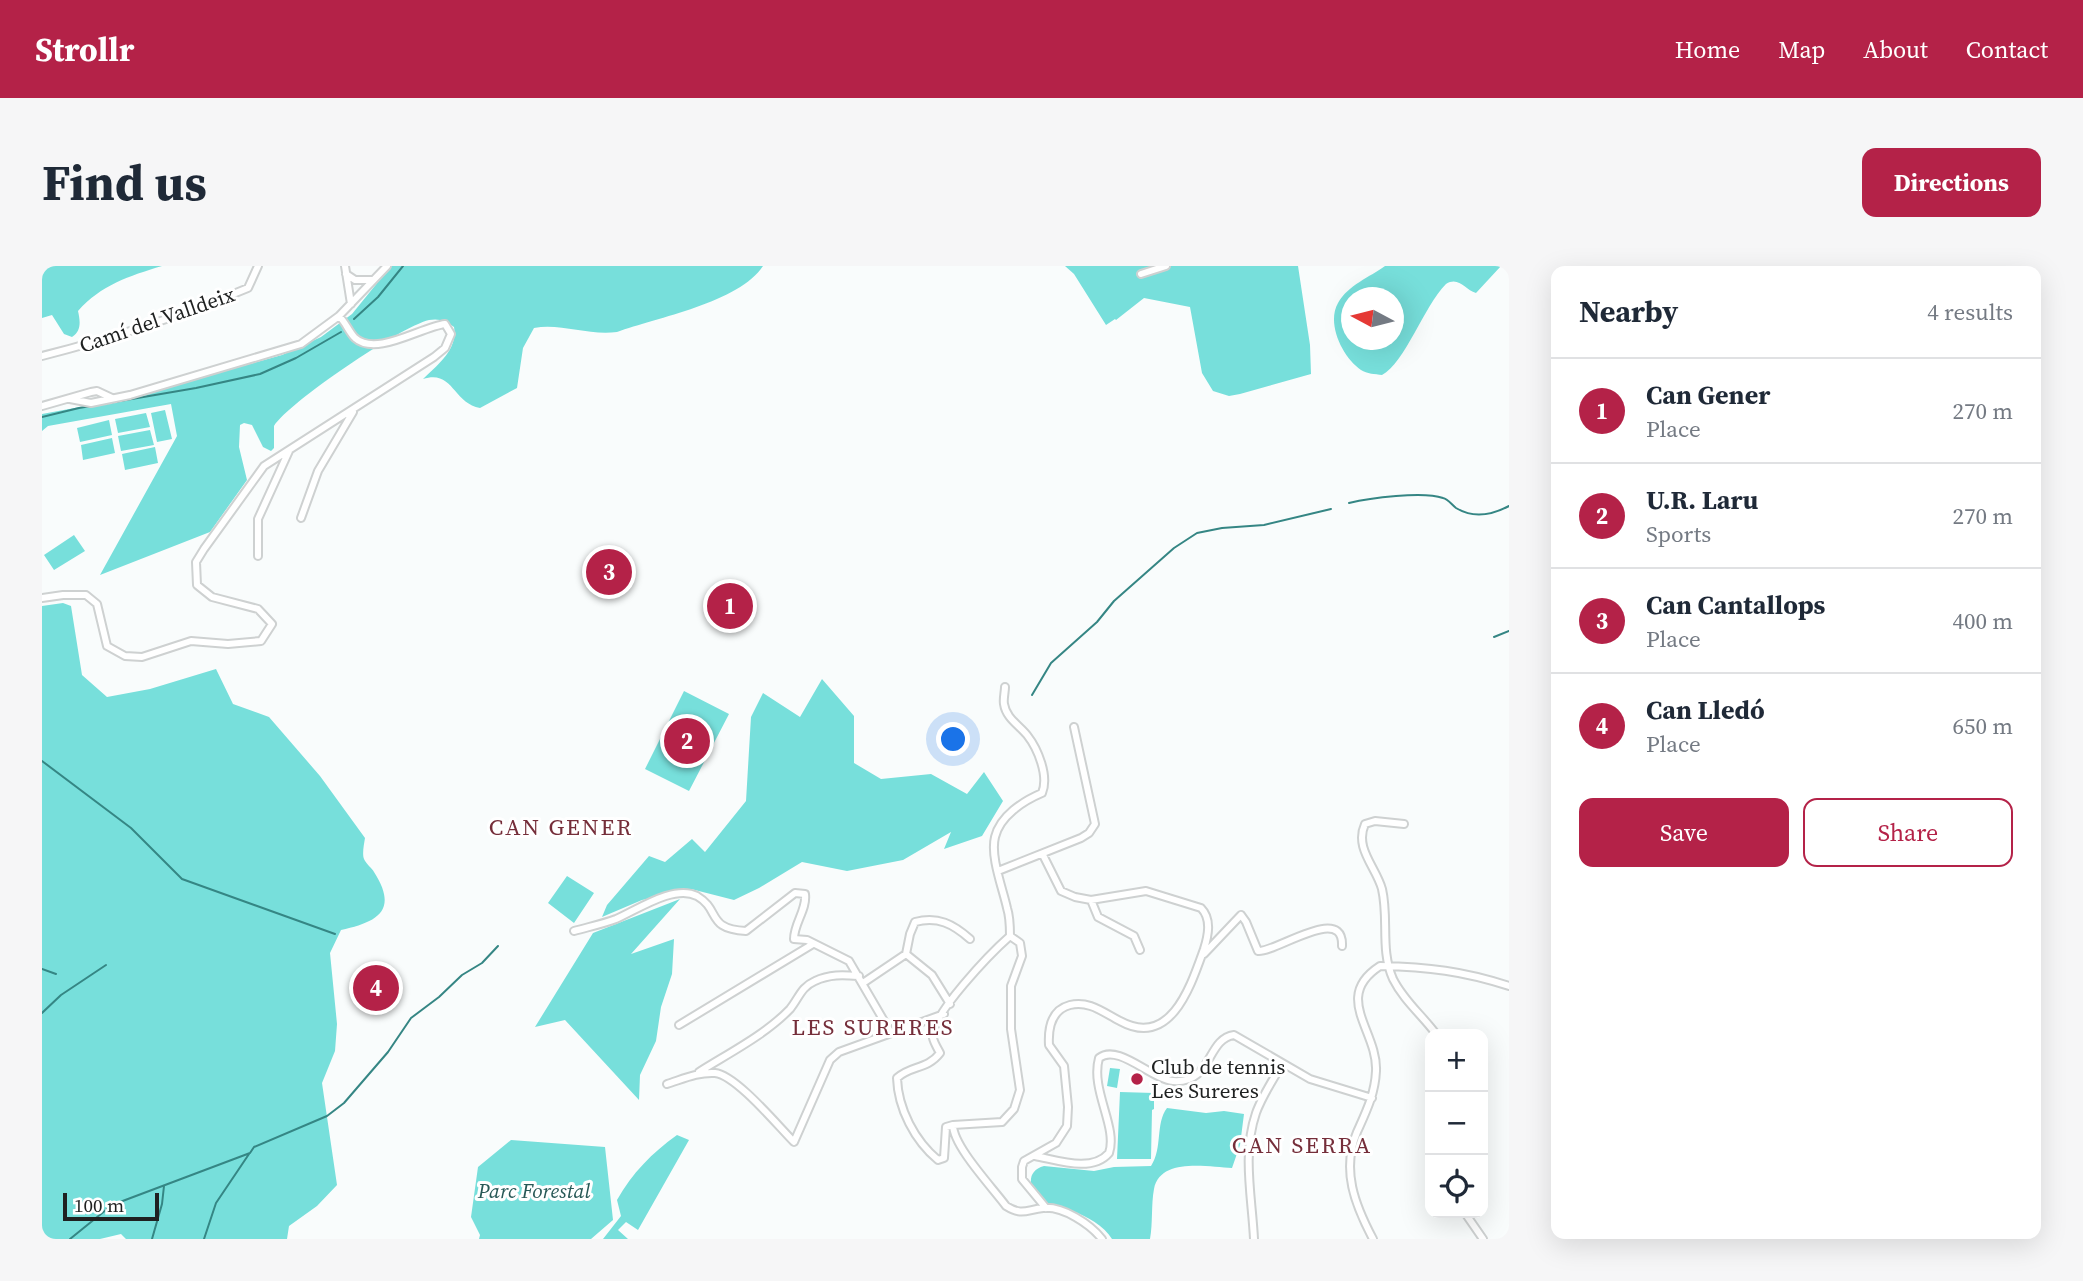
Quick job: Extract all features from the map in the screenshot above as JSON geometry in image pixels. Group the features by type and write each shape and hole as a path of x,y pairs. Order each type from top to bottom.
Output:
{"street":[{"name":"Camí del Valldeix","path":"42,356 105,340 199,309 248,288 258,266"},
{"path":"345,266 351,304"},
{"path":"70,399 90,403 130,395 301,344 339,316 387,266"},
{"path":"1141,274 1166,266"},
{"path":"346,274 355,280 370,282 377,278"},
{"path":"42,598 86,595 97,604 107,646 125,656 142,657 191,641 228,644 261,641 272,624 258,609 212,597 204,591 197,585 196,562 264,466 434,357 445,348 451,334 445,324 383,344 363,344 353,337 349,327 339,316"},
{"path":"42,406 90,391 97,391 112,398"},
{"path":"301,518 318,471 354,410"},
{"path":"258,556 258,519 290,449"},
{"path":"1005,687 1004,704 1040,758 1044,788 1042,793 1011,811 994,838 1010,936"},
{"path":"998,872 1081,838 1089,833 1095,824 1074,727"},
{"path":"1404,824 1375,821 1365,824 1361,832 1361,843 1382,889 1384,942 1389,966 1406,1000 1432,1029"},
{"path":"1043,855 1061,891 1091,900 1146,891 1201,908 1206,913 1208,926 1200,958 1182,1004 1162,1022 1132,1027 1093,1006 1083,1004 1072,1004 1056,1013 1050,1028 1049,1045 1064,1066 1068,1119 1064,1133 1056,1143 1024,1161 1022,1167 1022,1179 1045,1208"},
{"path":"575,930 614,920 647,903 687,892 706,904 719,923 728,930 746,931 795,893 805,894 806,901 794,931 794,939 807,940 849,961 891,1033"},
{"path":"1091,900 1098,916 1134,936 1140,950"},
{"path":"1200,958 1241,915 1258,951 1264,951 1319,928 1336,932 1342,946"},
{"path":"667,1084 696,1074 759,1033 791,1008 800,991 815,981 835,975 861,980 906,954 915,922 926,919 946,922 970,939"},
{"path":"1010,936 1020,943 1022,956 1012,986 1011,1029 1020,1090 1014,1109 1002,1122 946,1127 944,1158 938,1160 910,1124 901,1105 897,1079 902,1074 933,1062 940,1053 933,1038 935,1026 970,975 1010,936"},
{"path":"679,1025 813,944"},
{"path":"906,954 932,975 950,1004"},
{"path":"1373,1239 1358,1210 1350,1172 1353,1144 1372,1098 1376,1061 1373,1045 1359,1017 1357,1002 1360,988 1368,975 1380,966 1449,970 1509,986"},
{"path":"696,1074 718,1073 732,1079 794,1142 830,1060 839,1052 944,1014"},
{"path":"1033,1156 1086,1164 1100,1161 1109,1153 1110,1139 1097,1077 1099,1058 1106,1054 1116,1054 1160,1079 1182,1081 1203,1070 1221,1041 1234,1035 1319,1083 1372,1098"},
{"path":"1254,1239 1248,1157 1250,1136 1260,1103 1282,1064"},
{"path":"953,1125 962,1148 1006,1206 1016,1212 1045,1208 1079,1218 1102,1239"},
{"path":"1468,1218 1483,1239"}],"green space":[{"path":"42,266 162,266 127,278 96,294 78,311 79,329 72,337 64,334 52,315 42,318"},
{"path":"391,266 763,266 752,279 717,299 617,332 534,328 523,348 517,388 480,408 464,400 447,382 433,377 423,379 450,350 454,327 436,319 415,326 371,350 300,400 274,426 274,448 271,451 263,447 252,425 240,425 239,447 247,480 210,532 100,575 177,436 171,404 48,426 42,431 42,414 123,399 282,355 321,337 352,314"},
{"path":"1065,266 1298,266 1310,345 1311,374 1229,396 1213,391 1202,373 1190,307 1144,298 1106,325 1074,274"},
{"path":"1385,266 1501,266 1476,293 1455,282 1446,284 1399,359 1382,375 1361,370 1344,350 1404,350 1404,287 1353,286"},
{"path":"1341,298 1341,345 1334,321"},
{"path":"165,410 172,439 157,442 151,413"},
{"path":"146,413 150,427 118,433 115,419"},
{"path":"109,420 112,435 80,442 77,428"},
{"path":"150,430 154,445 121,451 118,436"},
{"path":"112,438 115,453 83,460 81,445"},
{"path":"155,447 158,463 125,470 122,454"},
{"path":"74,535 85,551 54,570 44,555"},
{"path":"63,603 71,606 82,675 107,697 150,689 216,669 233,704 269,717 320,776 365,838 364,859 381,885 384,905 374,918 341,930 330,953 337,1024 335,1051 322,1083 337,1185 317,1206 289,1226 287,1239 126,1239 121,1234 100,1239 42,1239 42,606"},
{"path":"822,679 854,716 854,763 881,779 931,774 967,794 984,772 1003,801 982,836 944,849 951,832 903,860 847,871 802,862 734,900 691,889 642,900 602,917 607,905 649,856 665,862 692,839 705,852 746,801 751,717 763,693 800,717"},
{"path":"684,691 729,714 689,791 645,769"},
{"path":"567,876 594,893 574,923 548,903"},
{"path":"680,899 631,954 674,939 672,974 661,1007 656,1041 640,1075 639,1100 565,1020 535,1027 593,933"},
{"path":"1110,1068 1120,1069 1117,1088 1107,1086"},
{"path":"1120,1092 1154,1093 1151,1159 1117,1159"},
{"path":"1167,1108 1244,1114 1240,1145 1232,1168 1186,1166 1165,1172 1158,1179 1153,1195 1150,1239 1112,1239 1089,1219 1048,1204 1037,1196 1032,1186 1032,1176 1038,1168 1044,1166 1094,1171 1114,1167 1151,1166 1157,1152 1161,1121"},
{"name":"Parc Forestal","path":"677,1135 689,1140 638,1230 626,1222 618,1230 628,1239 603,1239 621,1216 617,1200 629,1181 651,1156"},
{"name":"Parc Forestal","path":"511,1140 605,1147 613,1220 591,1239 479,1239 480,1235 471,1217 478,1167"}],"waterway":[{"path":"354,319 378,297 403,266"},
{"path":"42,417 260,374 296,358 341,332"},
{"path":"1349,503 1382,497 1434,496 1476,515 1496,512 1509,506"},
{"path":"1032,695 1051,663 1097,622 1114,601 1174,548 1197,533 1264,525 1331,509"},
{"path":"1494,637 1509,631"},
{"path":"42,761 131,828 182,879 335,934"},
{"path":"70,1239 112,1205 250,1153 254,1147 327,1116 344,1103 388,1052 411,1018 462,975 482,963 498,946"},
{"path":"42,1013 61,995 106,965"},
{"path":"42,969 56,974"},
{"path":"204,1239 216,1203 249,1154"},
{"path":"152,1239 164,1186"}],"place":[{"name":"Can Cantallops","path":"609,572"},
{"name":"Can Gener","path":"730,606"},
{"name":"U.R. Laru","path":"687,741"},
{"name":"Can Lledó","path":"376,988"},
{"name":"Club de tennis Les Sureres","path":"1137,1079"}],"district":[{"name":"CAN GENER","path":"561,827"},
{"name":"LES SURERES","path":"873,1027"},
{"name":"CAN SERRA","path":"1302,1145"}]}
